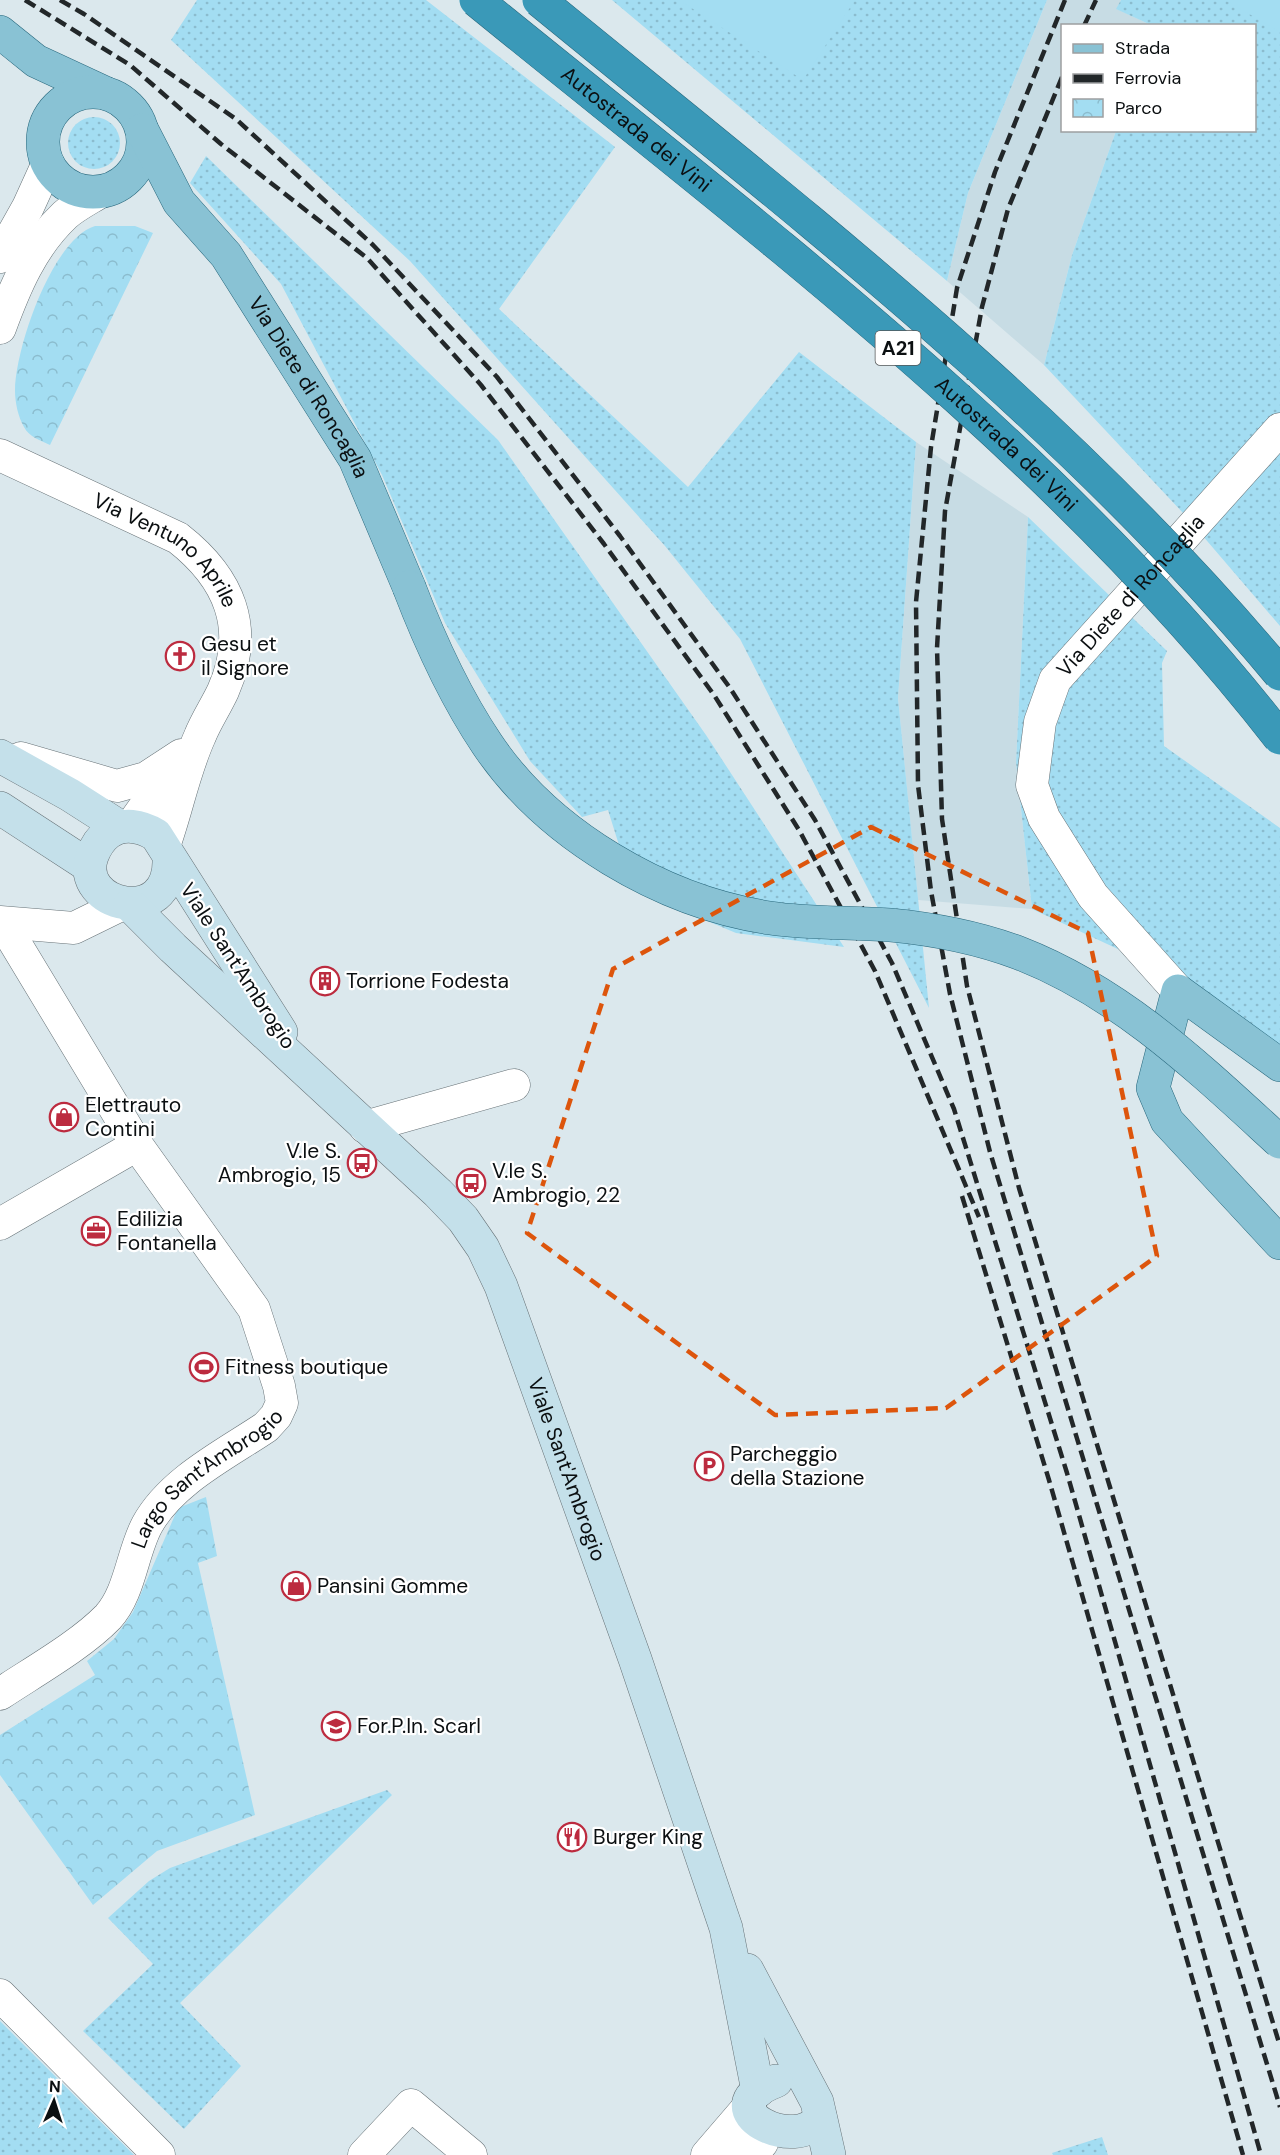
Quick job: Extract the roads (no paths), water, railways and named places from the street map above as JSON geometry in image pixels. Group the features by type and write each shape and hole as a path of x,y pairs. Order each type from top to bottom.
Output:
{"highway":[{"name":"Autostrada dei Vini","path":"476,0 821,281 978,418 1049,484 1120,556 1190,631 1280,738"},
{"name":"Autostrada dei Vini","path":"539,0 782,198 1065,443 1138,516 1280,674"}],"main road":[{"path":"0,32 36,60 122,100 135,113 142,130 143,147 138,165 114,185 84,191 69,185 57,176 48,163 43,147 44,131 50,116 60,104 74,96 89,92 105,93"},
{"path":"36,60 50,116"},
{"name":"Via Diete di Roncaglia","path":"142,130 179,202 226,255 355,459 430,643 456,695 488,746 541,807 615,861 666,890 713,907 771,918 928,930 978,941 1029,957 1098,990 1130,1012 1220,1087 1280,1142"},
{"name":"Via Diete di Roncaglia","path":"114,185 179,202"},
{"name":"Viale Sant'Ambrogio","path":"0,754 125,827 144,828 156,835 308,1074"},
{"name":"Viale Sant'Ambrogio","path":"0,808 90,872 108,897 127,904 463,1219 483,1248 501,1286 639,1670 726,1928 815,2104 829,2155"},
{"path":"90,872 99,843 107,833 125,827"},
{"name":"Viale Sant'Ambrogio","path":"127,904 152,898 160,890 170,870 167,852"},
{"path":"1280,1065 1178,991 1153,1088 1167,1121 1280,1243"},
{"name":"Viale Sant'Ambrogio","path":"726,1928 754,2098 750,2126 769,2149"},
{"path":"754,2098 778,2081 789,2080 815,2104 811,2139 802,2147 791,2151 769,2149"}],"street":[{"path":"0,257 28,207 48,163"},
{"path":"0,328 22,273 44,240 66,214 114,185"},
{"name":"Via Diete di Roncaglia","path":"1178,991 1093,896 1044,818 1032,785 1040,722 1055,680 1280,429"},
{"name":"Via Ventuno Aprile","path":"0,455 178,538 201,556 216,574 227,597 236,641 223,690 190,746 125,827"},
{"name":"Via Ventuno Aprile","path":"0,754 117,786 146,778 190,746"},
{"name":"Via Ventuno Aprile","path":"167,852 190,746"},
{"path":"81,924 90,872"},
{"path":"1,923 74,928 127,904"},
{"name":"Largo Sant'Ambrogio","path":"0,1694 94,1629 109,1615 122,1593 147,1525 162,1503 185,1482 266,1427 276,1416 282,1403 279,1386 254,1309 137,1145 91,1065 1,923"},
{"path":"365,1127 514,1084"},
{"path":"0,1224 137,1145"},
{"path":"1,1997 159,2155"},
{"path":"707,2155 754,2098"},
{"path":"364,2155 411,2105 471,2155"},
{"path":"707,2155 769,2149"}],"railway":[{"path":"25,0 130,65 221,144 367,258 481,385 604,544 714,695 799,830 875,971 979,1217"},
{"path":"60,0 84,14 236,119 373,245 497,377 620,536 730,688 815,820 892,963 954,1109 1067,1473 1261,2155"},
{"path":"1065,0 995,172 957,288 931,447 916,602 918,785 931,891 950,994 990,1152 1280,2107"},
{"path":"1085,24 1096,0"},
{"path":"1061,79 1008,209 982,307 945,511 937,648 942,819 967,986 1019,1188 1280,2046"},
{"path":"962,1196 1049,1480 1243,2155"}],"place":[{"name":"Gesu et il Signore","path":"180,656"},
{"name":"Torrione Fodesta","path":"325,981"},
{"name":"Elettrauto Contini","path":"64,1117"},
{"name":"V.le S. Ambrogio, 15","path":"362,1163"},
{"name":"V.le S. Ambrogio, 22","path":"471,1183"},
{"name":"Edilizia Fontanella","path":"96,1231"},
{"name":"Fitness boutique","path":"204,1367"},
{"name":"Parcheggio della Stazione","path":"709,1466"},
{"name":"Pansini Gomme","path":"296,1586"},
{"name":"For.P.In. Scarl","path":"336,1726"},
{"name":"Burger King","path":"572,1837"}]}
